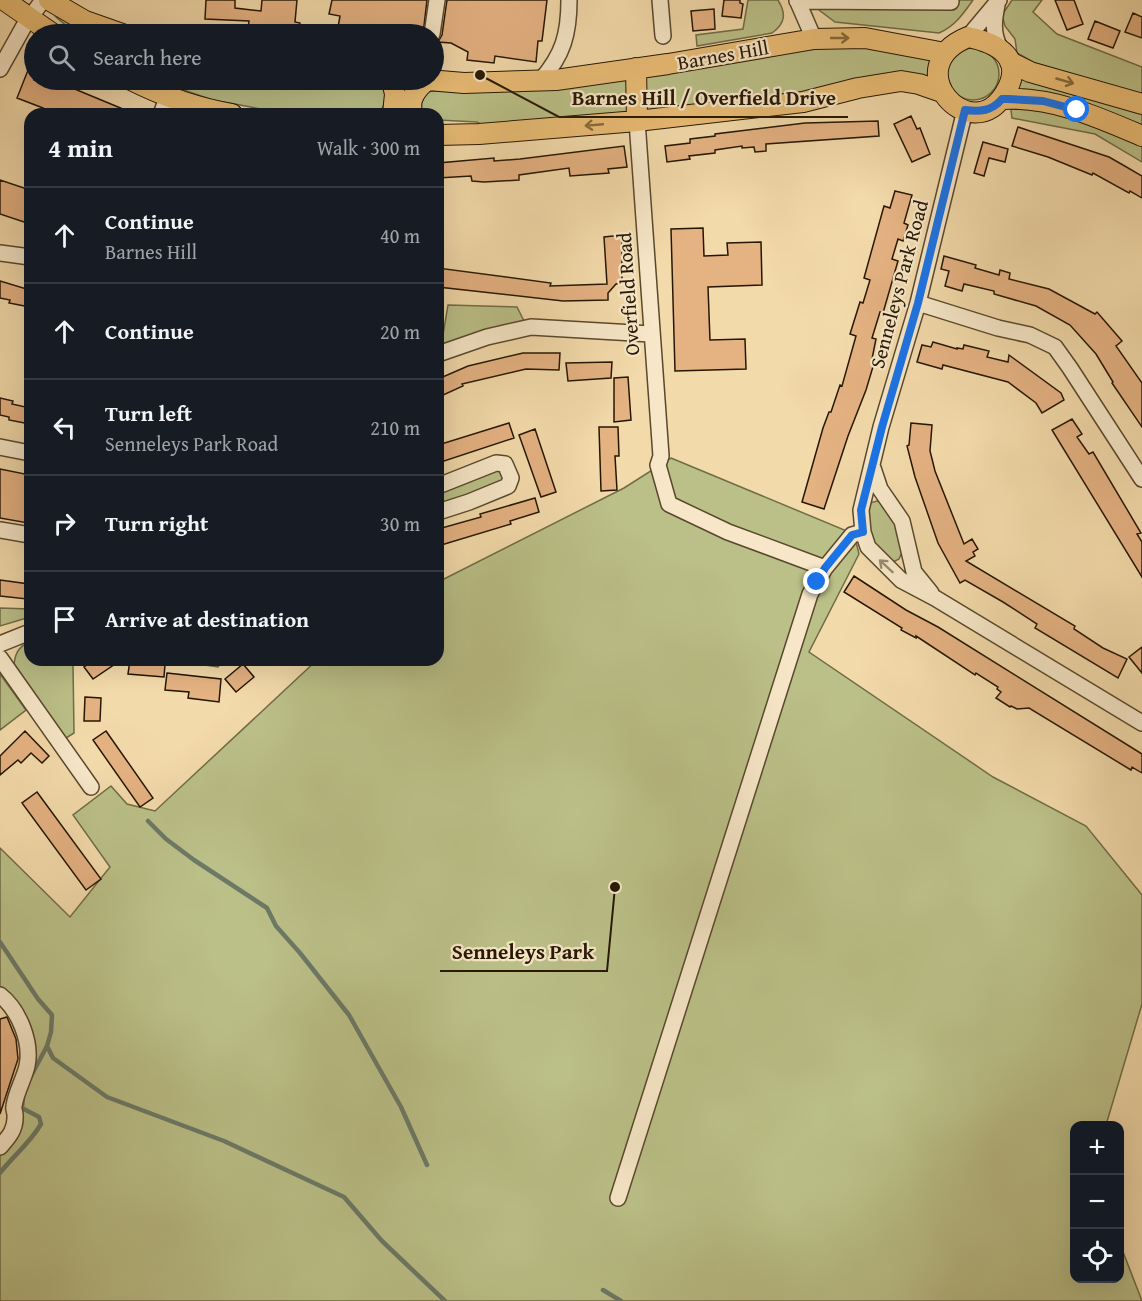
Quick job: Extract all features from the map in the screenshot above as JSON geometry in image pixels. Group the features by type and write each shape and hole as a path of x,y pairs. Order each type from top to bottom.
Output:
{"main road":[{"path":"4,0 37,24"},
{"path":"49,0 94,24"},
{"path":"1005,55 1012,76 1008,89 997,105 978,112 965,110 946,99 939,87 939,68 945,53 968,37 983,40 1030,72 1142,104"},
{"name":"Barnes Hill","path":"444,81 464,83 556,80 814,39 865,38 945,53"},
{"path":"636,68 637,121"},
{"path":"444,135 637,121 803,102 858,88 901,81 942,92"},
{"path":"145,90 165,105 202,108"},
{"path":"394,90 394,108"},
{"path":"411,108 413,97 418,90"},
{"path":"1002,99 1043,101 1077,110 1142,136"},
{"path":"444,125 469,125 479,134"}],"street":[{"path":"26,24 43,0"},
{"path":"72,0 85,21"},
{"path":"433,24 437,0"},
{"path":"540,80 555,64 563,46 569,18 569,0"},
{"path":"660,0 663,36"},
{"path":"814,39 797,0 951,2"},
{"path":"968,37 998,1"},
{"path":"998,1 994,24 995,39 1005,55"},
{"path":"0,69 24,28"},
{"name":"Senneleys Park Road","path":"965,110 918,303 861,510 863,532 868,547 901,580 935,598 1142,723"},
{"name":"Overfield Road","path":"637,121 660,456 658,465 669,504 728,532 825,568"},
{"path":"0,253 24,256"},
{"path":"918,303 998,328 1030,335 1055,347 1142,479"},
{"path":"444,352 487,337 531,327 651,334"},
{"path":"0,447 24,452"},
{"path":"444,484 496,463 505,464 511,478 508,486 444,510"},
{"name":"Senneleys Park Road","path":"873,468 880,489 902,521 914,572 935,598"},
{"path":"0,530 24,534"},
{"path":"618,1198 810,594 825,568 852,535 863,532"},
{"path":"0,644 24,634"},
{"path":"0,658 92,787"},
{"path":"0,995 8,1001 19,1018 28,1045 27,1065 14,1107 12,1133 0,1148"}],"green space":[{"path":"748,0 778,0 783,18 777,29 772,33 697,46 696,35 743,29"},
{"path":"813,0 973,0 954,23 939,33 835,22 819,10"},
{"path":"1012,0 1042,0 1033,12 1057,34 1142,67 1142,95 1035,63 1017,53 1015,39 1005,26 1002,15"},
{"path":"56,17 81,24 64,24"},
{"path":"824,44 863,44 932,56 928,77 835,85 780,97 487,128 477,122 444,120 444,108 420,108 418,99 426,92"},
{"path":"968,48 978,48 987,52 995,60 999,74 995,88 987,96 978,100 968,100 959,96 951,88 947,79 947,69 951,60 959,52"},
{"path":"1016,73 1142,108 1142,125 1079,102 1014,89"},
{"path":"184,90 384,90 385,98 382,108 255,108 213,100"},
{"path":"1013,105 1051,110 1142,140 1142,162 1095,134 1012,118"},
{"path":"448,305 517,307 525,323 444,346"},
{"path":"671,458 854,534 859,554 809,652 993,777 1086,826 1142,895 1142,1004 1107,1121 1070,1121 1070,1283 1124,1283 1124,1254 1142,1301 0,1301 0,1156 18,1131 32,1050 21,1006 0,989 0,848 70,917 110,867 73,815 111,786 127,804 155,811 311,666 444,666 444,579 624,488"},
{"path":"498,465 510,478 444,506 444,486"},
{"path":"877,501 886,504 891,512 903,550 899,559 893,562 871,543 866,532 870,503"},
{"path":"0,608 24,609 24,619 0,626"},
{"path":"24,645 24,666 73,666 74,733 63,740 14,669 17,652"},
{"path":"0,674 26,710 0,730"}],"building":[{"path":"206,0 235,0 235,8 261,11 262,0 297,0 295,22 300,23 249,24 249,21 205,19"},
{"path":"332,0 427,0 424,24 339,24 340,16 329,14"},
{"path":"447,0 547,0 542,41 538,41 536,62 495,56 494,63 467,60 468,52 451,43 444,42"},
{"path":"724,0 740,0 743,4 741,18 722,16"},
{"path":"1055,0 1074,0 1083,24 1067,30"},
{"path":"714,9 715,29 693,31 691,11"},
{"path":"1133,13 1142,17 1142,38 1125,32"},
{"path":"1095,21 1120,31 1113,48 1088,39"},
{"path":"24,80 24,90 77,90 121,108 43,108 17,98"},
{"path":"911,116 917,129 920,128 930,154 912,162 894,124"},
{"path":"878,121 879,136 766,144 766,151 755,152 754,147 742,148 742,146 715,150 715,153 689,156 690,159 667,162 665,146 690,143 690,139 715,136 715,134 805,123"},
{"path":"1018,127 1109,157 1123,165 1142,176 1142,198 1093,173 1092,175 1048,157 1012,146"},
{"path":"983,142 1008,149 1005,162 989,158 984,176 974,173"},
{"path":"624,146 627,167 608,169 609,173 570,176 569,168 519,175 519,180 484,182 472,181 471,176 444,178 444,162 494,158 494,161"},
{"path":"0,180 24,188 24,222 0,214"},
{"path":"895,191 912,195 904,223 908,225 903,241 898,239 892,259 898,261 883,313 880,312 872,338 876,339 872,359 875,360 824,509 802,502 823,428 840,385 842,386 856,336 850,334 870,280 864,278 884,206 890,208"},
{"path":"703,228 704,256 728,255 727,243 761,242 762,285 708,287 710,340 745,339 746,369 675,371 671,229"},
{"path":"622,235 622,283 616,284 608,293 608,300 563,301 444,288 444,269 551,283 550,286 607,284 604,237"},
{"path":"944,256 976,265 975,268 999,275 1000,270 1010,273 1009,279 1049,289 1095,314 1097,312 1122,341 1116,346 1142,383 1142,427 1112,383 1096,354 1070,325 1036,306 994,294 994,291 964,284 962,291 945,286 949,271 941,269"},
{"path":"0,281 24,288 24,306 9,303 10,300 0,298"},
{"path":"933,342 957,349 963,349 964,345 989,351 987,357 1008,362 1009,355 1061,393 1064,400 1042,413 1036,403 1008,382 943,365 942,369 917,362 922,345 931,347"},
{"path":"523,353 560,353 559,370 526,369 462,384 463,386 444,395 444,376 468,366"},
{"path":"612,362 611,378 568,381 566,363"},
{"path":"628,377 631,420 614,422 614,378"},
{"path":"0,398 24,407 24,423 9,420 9,417 0,415"},
{"path":"1072,419 1082,434 1077,437 1089,454 1093,452 1141,533 1137,534 1142,542 1142,577 1052,430"},
{"path":"509,423 514,438 444,461 444,443"},
{"path":"911,423 932,425 930,451 935,471 964,544 972,539 978,549 973,552 975,556 966,561 1075,626 1074,629 1103,648 1127,659 1118,678 1035,628 1037,624 1003,602 965,580 960,583 938,543 915,477 907,446"},
{"path":"599,427 618,427 619,456 615,456 617,490 601,491"},
{"path":"535,429 556,492 541,497 519,435"},
{"path":"0,469 24,474 24,522 0,518"},
{"path":"535,498 539,512 510,521 511,524 444,544 444,527 481,517 480,514"},
{"path":"854,576 1142,754 1142,773 1132,767 1131,770 1029,708 1010,707 996,698 1001,692 997,689 998,687 976,673 975,675 916,636 916,638 901,630 902,628 844,592"},
{"path":"0,580 24,583 24,599 0,596"},
{"path":"1142,647 1142,673 1129,657"},
{"path":"85,666 112,666 93,679"},
{"path":"129,666 165,666 164,677 128,674"},
{"path":"241,666 245,666 254,677 236,692 225,679"},
{"path":"167,673 221,679 219,702 188,698 189,692 165,690"},
{"path":"85,697 101,698 100,721 84,721"},
{"path":"25,731 49,756 42,763 31,753 21,763 18,760 0,775 0,756"},
{"path":"106,731 153,798 140,807 93,740"},
{"path":"37,792 101,879 86,890 22,803"},
{"path":"7,1017 16,1039 18,1059 0,1114 0,1019"}],"waterway":[{"path":"148,821 166,839 194,860 267,908 276,926 349,1015 401,1107 427,1165"},
{"path":"0,942 38,999 52,1015 47,1046 53,1058 107,1097 224,1141 344,1197 382,1241 445,1301"},
{"path":"30,1078 47,1046"},
{"path":"0,1173 41,1124 39,1117 22,1108 23,1097"},
{"path":"603,1290 621,1301"}],"place":[{"name":"Barnes Hill / Overfield Drive","path":"480,75"},
{"name":"Senneleys Park","path":"615,887"}],"route":[{"path":"817,582 825,568 852,535 863,532 861,510 918,303 965,110 978,112 990,109 1002,99 1008,99 1043,101 1077,110"}]}
